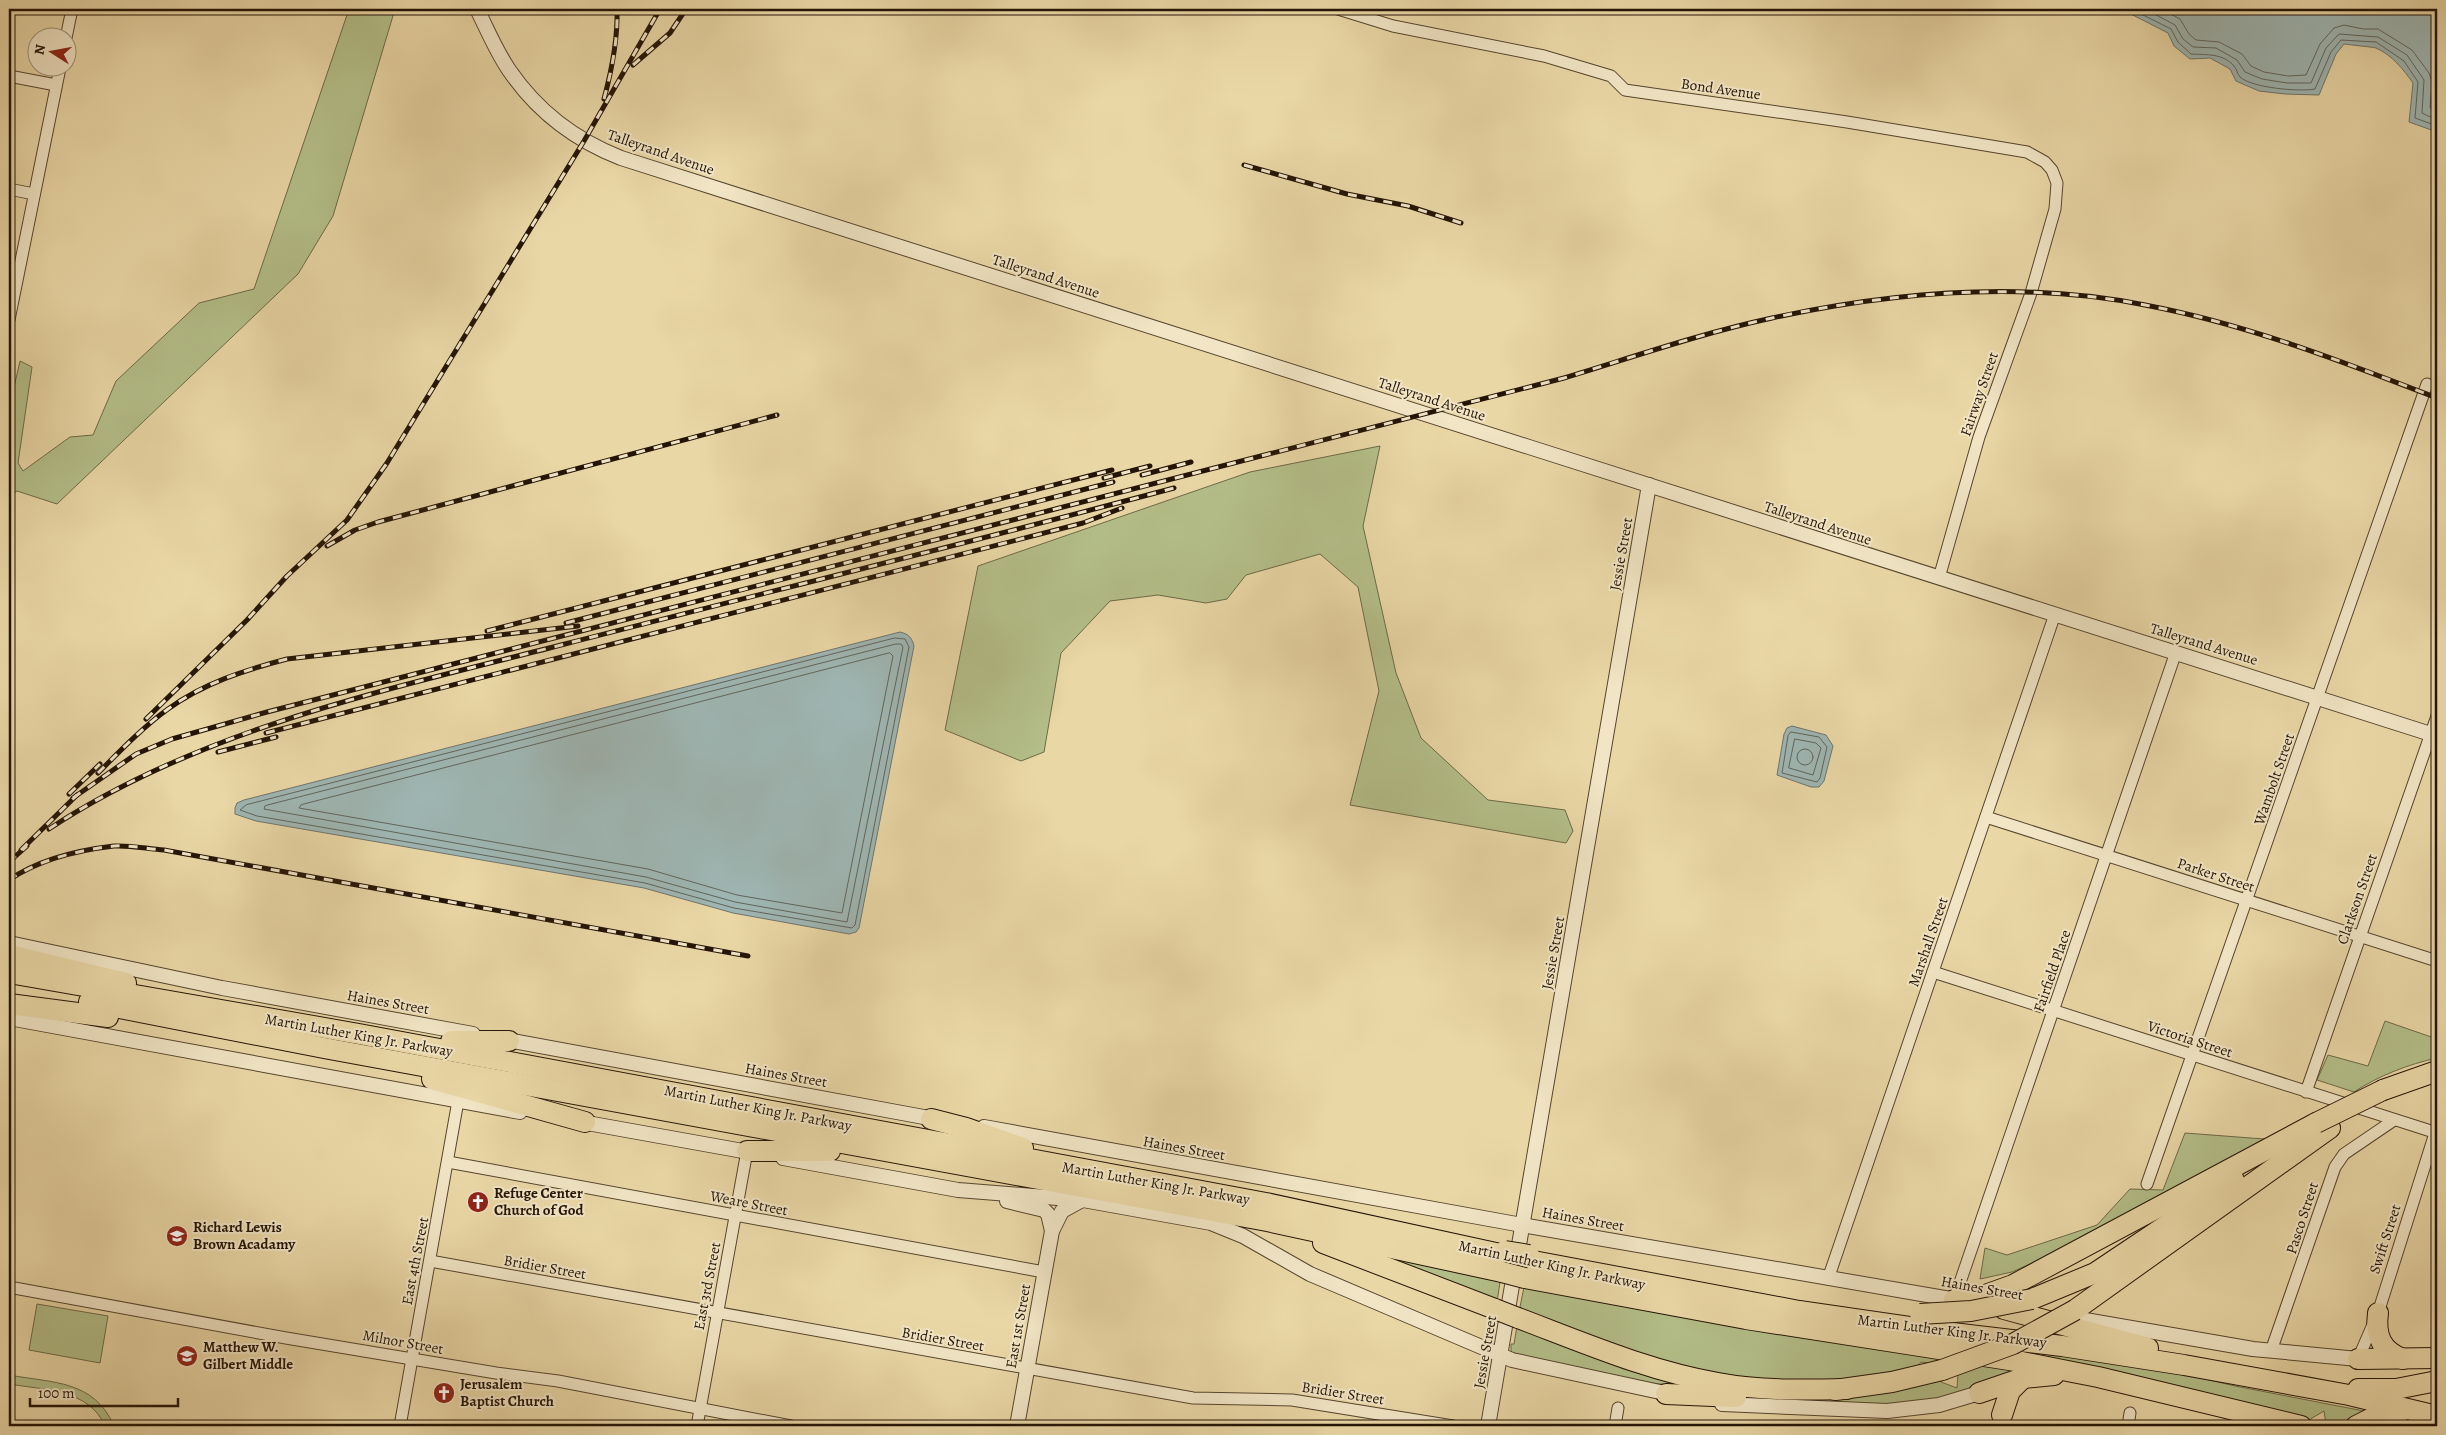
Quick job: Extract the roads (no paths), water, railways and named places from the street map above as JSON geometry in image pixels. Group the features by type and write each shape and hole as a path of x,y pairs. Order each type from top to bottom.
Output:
{"highway":[{"path":"9,955 152,990 189,1005"},
{"name":"Martin Luther King Jr. Parkway","path":"9,973 359,1034 1266,1203 1429,1239 1504,1260"},
{"name":"Martin Luther King Jr. Parkway","path":"9,987 324,1048 1267,1221 1799,1311 2071,1347 2303,1387"},
{"path":"9,1004 273,1038"},
{"path":"359,1034 470,1042 508,1041"},
{"path":"324,1048 585,1122"},
{"path":"1954,1300 1985,1295 2014,1285 2323,1125 2437,1071"},
{"path":"2390,1092 2437,1082"},
{"path":"931,1119 975,1131 1097,1172"},
{"path":"1527,1264 1920,1314 1971,1311 2032,1299 2085,1278 2115,1261 2323,1125"},
{"path":"1666,1394 1748,1397 1791,1396 1848,1389 1942,1370 2012,1344 2075,1310 2323,1125"},
{"path":"747,1151 818,1150 919,1157"},
{"path":"1267,1221 1618,1356 1673,1373 1717,1383 1788,1390 1848,1389"},
{"name":"Martin Luther King Jr. Parkway","path":"1527,1264 1675,1307 1997,1358 2098,1377 2167,1394"},
{"path":"2004,1309 2250,1378"},
{"path":"2378,1313 2377,1329 2380,1342 2391,1353 2403,1359"},
{"path":"2358,1359 2437,1358"},
{"path":"1979,1393 2023,1378 2049,1375 2098,1377"},
{"path":"2001,1420 2010,1391 2023,1378"},
{"path":"2303,1387 2388,1389 2437,1381"},
{"path":"2303,1387 2433,1412"},
{"path":"2167,1394 2237,1426"},
{"path":"2167,1394 2301,1426"},
{"path":"2356,1426 2370,1418 2389,1412 2433,1412"}],"street":[{"path":"68,28 72,9"},
{"name":"Talleyrand Avenue","path":"477,9 508,68 524,90 561,126 584,141 610,153 2434,735"},
{"name":"Bond Avenue","path":"1338,9 1393,26 1544,56 1611,76 1625,90 1847,122 2027,152 2045,162 2052,170 2057,183 2058,196 2052,222"},
{"path":"9,76 56,85"},
{"path":"9,320 10,304 58,78"},
{"path":"9,189 34,194"},
{"name":"Fairway Street","path":"1938,578 1979,437 2031,293 2052,222"},
{"name":"Wambolt Street","path":"2147,1184 2427,384"},
{"name":"Jessie Street","path":"1488,1426 1649,485"},
{"name":"Marshall Street","path":"1828,1279 2055,614"},
{"name":"Fairfield Place","path":"1954,1300 2108,856 2176,652"},
{"name":"Clarkson Street","path":"2306,1092 2360,936 2434,735 2437,716"},
{"name":"Parker Street","path":"1986,817 2437,961"},
{"name":"Haines Street","path":"9,943 222,988 931,1119 1522,1225 2004,1309 2092,1320 2271,1351 2358,1359"},
{"name":"Victoria Street","path":"1933,972 2394,1120 2437,1131"},
{"path":"9,1018 458,1102 585,1122 958,1190 1038,1207 1048,1214 1052,1231"},
{"name":"East 4th Street","path":"400,1426 458,1102"},
{"name":"Pasco Street","path":"2271,1351 2335,1167 2344,1154 2394,1120"},
{"name":"Swift Street","path":"2358,1359 2378,1313 2437,1131"},
{"name":"East 3rd Street","path":"697,1426 747,1151"},
{"name":"Weare Street","path":"448,1162 1044,1272"},
{"path":"958,1190 1083,1200 1224,1227 1310,1274 1501,1355 1533,1366 1666,1394 1739,1405 1887,1411 1939,1405 1979,1393 1995,1398 2001,1420"},
{"name":"East 1st Street","path":"1017,1426 1052,1231 1062,1211 1074,1202 1083,1200"},
{"name":"Bridier Street","path":"430,1261 1193,1398 1292,1400 1453,1426"},
{"name":"Milnor Street","path":"9,1286 412,1359 558,1381 791,1426"},
{"path":"1615,1426 1618,1408"},
{"path":"2128,1426 2130,1413"}],"water":[{"path":"2106,9 2437,9 2437,132 2409,122 2413,83 2392,58 2376,48 2344,44 2336,54 2319,95 2259,91 2236,81 2230,69 2210,58 2190,59 2174,46 2168,33 2127,12"},
{"path":"900,632 910,637 914,646 859,928 856,932 849,934 733,913 644,888 256,821 235,814 237,803 244,800"},
{"path":"1792,726 1826,735 1833,746 1824,781 1819,787 1811,787 1777,775 1784,734 1787,728"}],"railway":[{"path":"604,99 614,54 617,32 617,9"},
{"path":"146,719 247,620 287,576 347,520 387,463 584,141 660,9"},
{"path":"633,65 670,33 686,9"},
{"path":"1244,165 1347,194 1408,206 1461,223"},
{"path":"73,798 136,754 172,739 267,712 1564,378 1720,331 1818,309 1911,296 1958,293 2053,293 2099,298 2145,305 2220,322 2329,357 2437,398"},
{"path":"327,546 355,530 378,522 777,415"},
{"path":"1142,475 1191,462"},
{"path":"1104,478 1150,466"},
{"path":"487,631 1112,470"},
{"path":"566,623 1113,482"},
{"path":"49,829 108,794 170,764 233,738 299,716 432,678 1174,488"},
{"path":"266,733 1083,523 1122,508"},
{"path":"98,773 168,709 196,692 225,678 256,668 287,659 578,626"},
{"path":"218,752 276,737"},
{"path":"69,794 100,764"},
{"path":"21,850 77,795"},
{"path":"9,862 27,846"},
{"path":"9,880 33,867 59,857 87,850 114,846 164,850 748,956"}],"place":[{"name":"Refuge Center Church of God","path":"478,1202"},
{"name":"Richard Lewis Brown Acadamy","path":"177,1236"},
{"name":"Matthew W. Gilbert Middle","path":"187,1356"},
{"name":"Jerusalem Baptist Church","path":"444,1393"}]}
